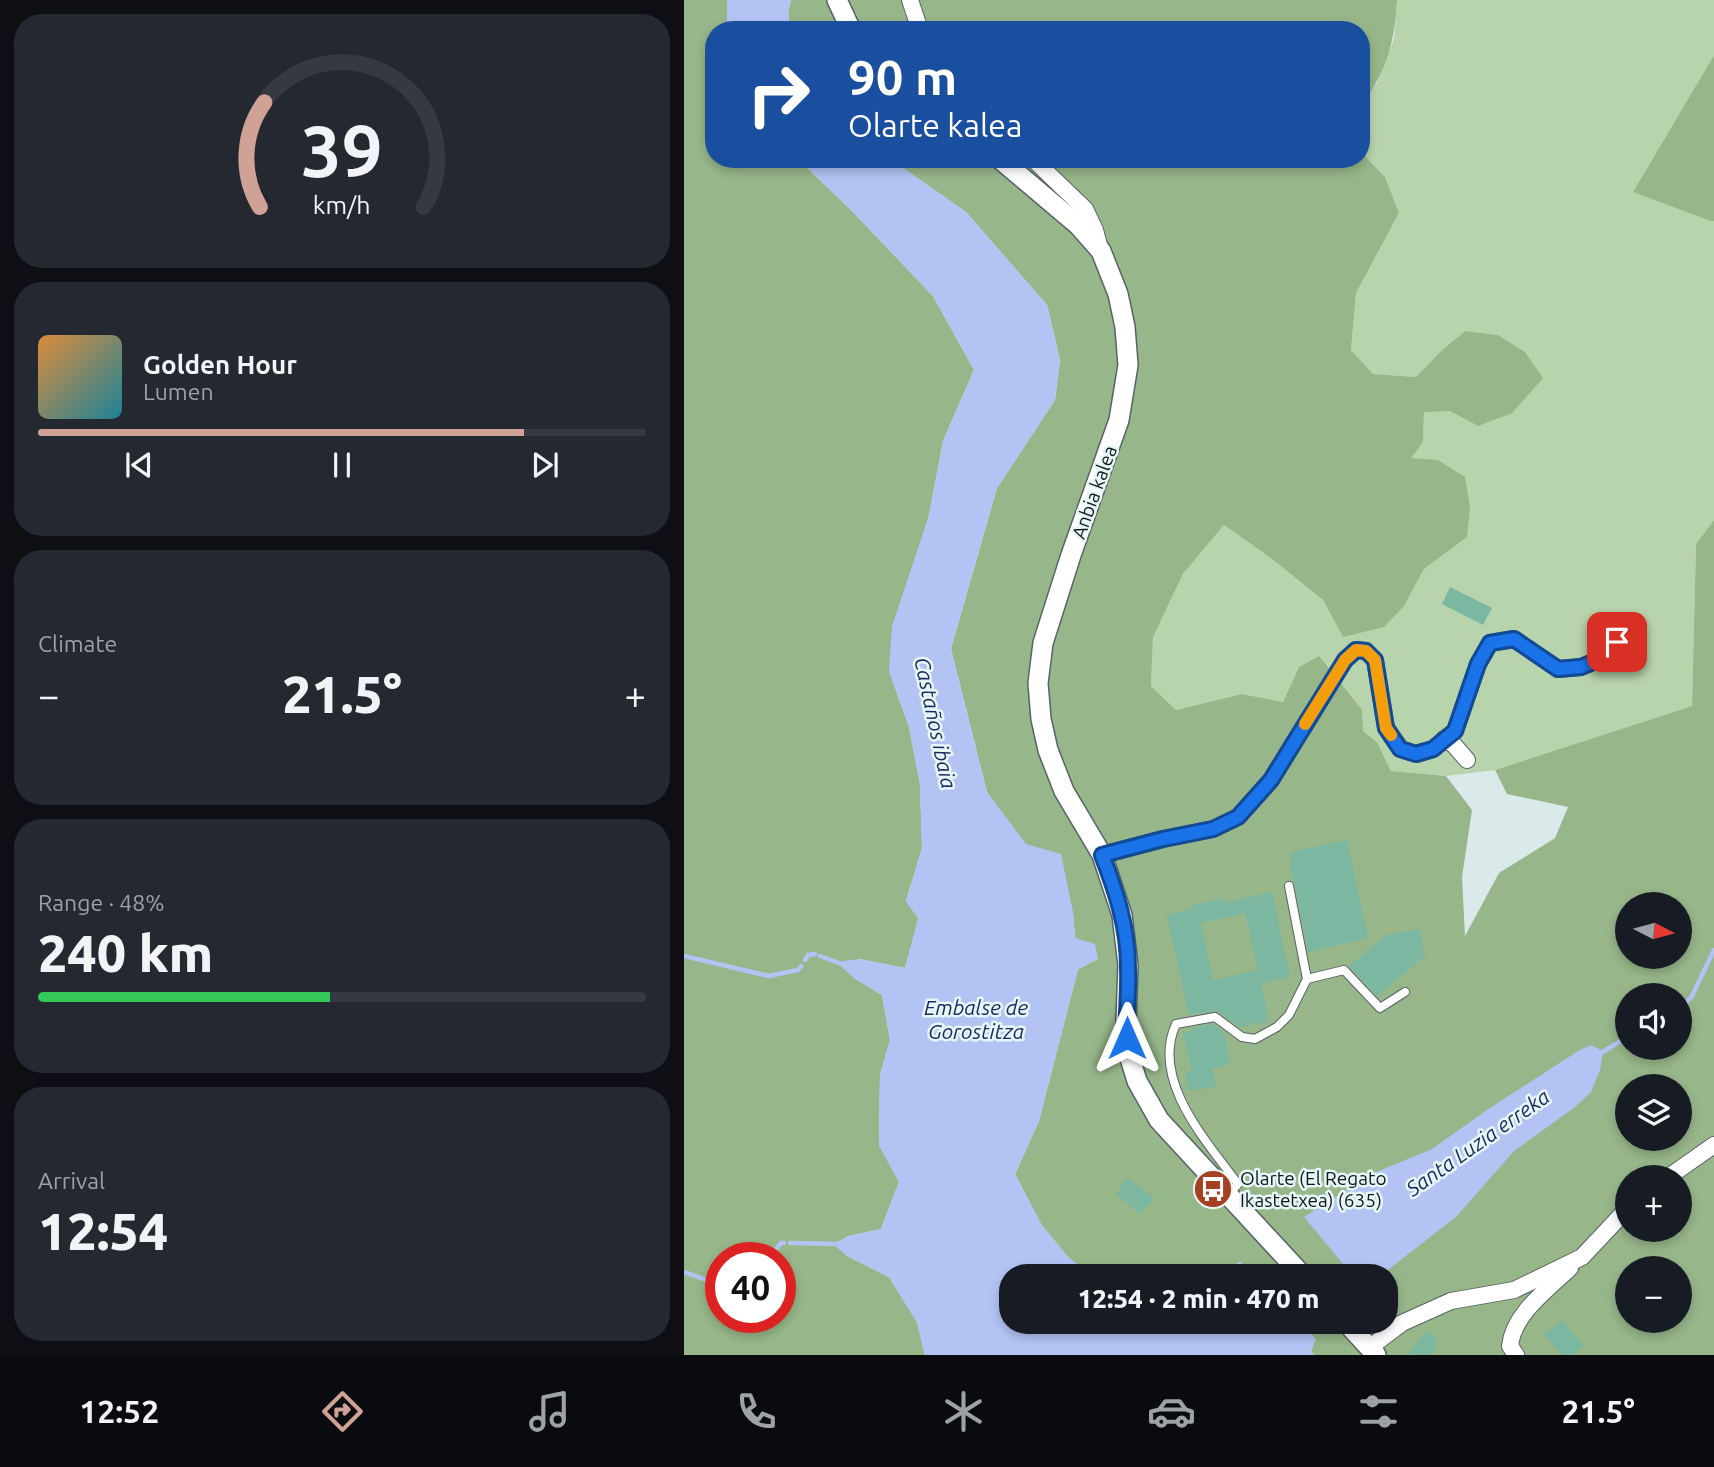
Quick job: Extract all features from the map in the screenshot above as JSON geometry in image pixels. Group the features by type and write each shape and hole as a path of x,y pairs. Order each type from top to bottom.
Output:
{"street":[{"path":"837,0 847,21"},
{"path":"910,0 917,21"},
{"name":"Anbia kalea","path":"1011,168 1078,225 1101,251 1118,294 1127,346 1126,383 1114,440 1071,555 1043,643 1038,683 1041,719 1048,750 1064,791 1102,855 1114,884 1126,931 1127,1038 1137,1081 1159,1120 1292,1264"},
{"path":"1042,168 1085,209 1101,251"},
{"path":"1102,855 1213,829 1238,817 1271,780 1345,660 1356,650 1366,651 1375,660 1386,728 1400,749 1416,754 1433,749 1455,731 1478,664 1490,643 1514,639 1558,669 1581,667 1610,655 1628,622"},
{"path":"1444,739 1454,745 1467,760"},
{"path":"1686,1165 1714,1145"},
{"path":"1516,1355 1510,1346 1517,1324 1532,1305 1615,1222"},
{"path":"1357,1334 1373,1351 1402,1323 1450,1301 1514,1290 1582,1257"}],"lane":[{"path":"1229,1194 1238,1184 1186,1111 1178,1093 1172,1073 1172,1034 1176,1024 1215,1017 1242,1037 1255,1039 1277,1027 1289,1015 1307,979 1289,886"},
{"path":"1307,979 1344,970 1380,1008 1405,992"}],"green space":[{"path":"684,0 727,0 727,21 705,21 705,168 807,168 933,296 974,370 943,441 929,515 889,671 909,727 920,784 922,848 906,901 919,918 905,968 859,959 854,978 882,995 890,1040 880,1075 879,1145 899,1182 881,1229 849,1236 834,1244 847,1256 889,1277 917,1322 925,1355 684,1355"},
{"path":"791,0 1397,0 1388,54 1370,93 1370,21 789,21"},
{"path":"1397,0 1714,0 1714,55 1633,192 1714,221 1714,520 1696,544 1692,706 1495,770 1446,776 1391,771 1377,742 1299,667 1283,702 1242,694 1176,710 1151,686 1153,637 1183,574 1224,525 1323,600 1343,637 1404,606 1424,569 1467,537 1410,458 1423,442 1424,411 1450,410 1478,426 1525,352 1498,335 1465,331 1416,377 1373,374 1351,350 1356,293 1399,213 1385,177 1370,161 1370,94 1394,39"},
{"path":"1714,55 1714,221 1711,221 1633,192"},
{"path":"1370,161 1385,177 1399,213 1356,293 1351,350 1373,374 1416,377 1465,331 1498,335 1525,352 1543,378 1512,413 1478,426 1450,411 1424,412 1423,442 1411,458 1438,460 1465,477 1470,507 1467,537 1424,569 1404,606 1384,627 1343,637 1323,600 1224,525 1183,574 1153,637 1151,686 1176,710 1242,694 1283,702 1299,667 1319,656 1362,710 1363,731 1377,742 1391,771 1446,776 1472,810 1462,877 1465,936 1499,873 1555,838 1568,807 1507,794 1495,770 1692,706 1696,544 1714,520 1714,1355 1314,1355 1311,1351 1315,1339 1310,1334 1398,1334 1398,1264 1077,1264 1041,1224 1015,1174 1039,1121 1078,969 1098,959 1075,938 1073,912 987,792 951,649 997,488 1055,400 1060,360 1047,305 966,212 903,168 1370,168"}],"water":[{"path":"727,0 791,0 789,21 727,21"},
{"name":"Embalse de Gorostitza","path":"807,168 903,168 966,212 1047,305 1060,360 1055,400 997,488 951,649 987,792 1026,844 1061,854 1073,912 1075,938 1095,944 1098,959 1078,969 1039,1121 1015,1174 1041,1224 1077,1264 999,1264 999,1334 1311,1334 1316,1339 1311,1351 1314,1355 925,1355 917,1322 889,1277 847,1256 833,1244 849,1236 881,1229 899,1182 879,1145 880,1075 890,1040 882,995 854,978 836,962 859,959 905,968 918,918 906,902 922,848 920,784 909,727 889,671 892,626 929,515 943,441 974,370 933,296"},
{"path":"1591,1045 1603,1051 1600,1070 1591,1092 1575,1107 1514,1151 1456,1217 1395,1264 1343,1264 1304,1217 1374,1173 1432,1149"}],"building":[{"path":"1450,587 1492,608 1483,625 1442,604"},
{"path":"1347,840 1368,938 1308,952 1290,870 1291,852"},
{"path":"1272,892 1290,977 1261,983 1269,1021 1240,1027 1217,1011 1189,1015 1167,915 1193,909 1191,905 1223,899 1224,903","holes":["1245,913 1258,970 1213,980 1201,923"]},
{"path":"1420,929 1425,956 1377,996 1349,966 1386,935"},
{"path":"1213,1024 1224,1032 1230,1060 1225,1066 1212,1068 1216,1086 1189,1091 1185,1074 1192,1072 1183,1033 1192,1031 1192,1028"},
{"path":"1127,1178 1155,1198 1140,1214 1116,1194"},
{"path":"1562,1320 1584,1346 1573,1355 1561,1355 1544,1334"},
{"path":"1426,1331 1437,1338 1434,1343 1437,1345 1431,1355 1408,1355"}],"waterway":[{"name":"Santa Luzia erreka","path":"1692,996 1714,950"},
{"path":"805,960 808,955 815,954"},
{"path":"684,956 769,976 798,970 801,966"},
{"path":"820,956 839,963"},
{"name":"Santa Luzia erreka","path":"1601,1053 1615,1044"},
{"path":"796,1243 838,1244"},
{"path":"684,1272 705,1279"}],"slow traffic":[{"path":"1305,724 1345,660 1356,650 1366,651 1375,660 1386,728 1391,735"}],"place":[{"name":"Olarte (El Regato Ikastetxea) (635)","path":"1213,1189"}],"route":[{"path":"1127,1038 1126,931 1114,884 1102,855 1213,829 1238,817 1271,780 1345,660 1356,650 1366,651 1375,660 1386,728 1400,749 1416,754 1433,749 1455,731 1478,664 1490,643 1514,639 1558,669 1581,667 1610,655 1617,642"}],"water label":[{"name":"Castaños ibaia","path":"935,723"}]}
